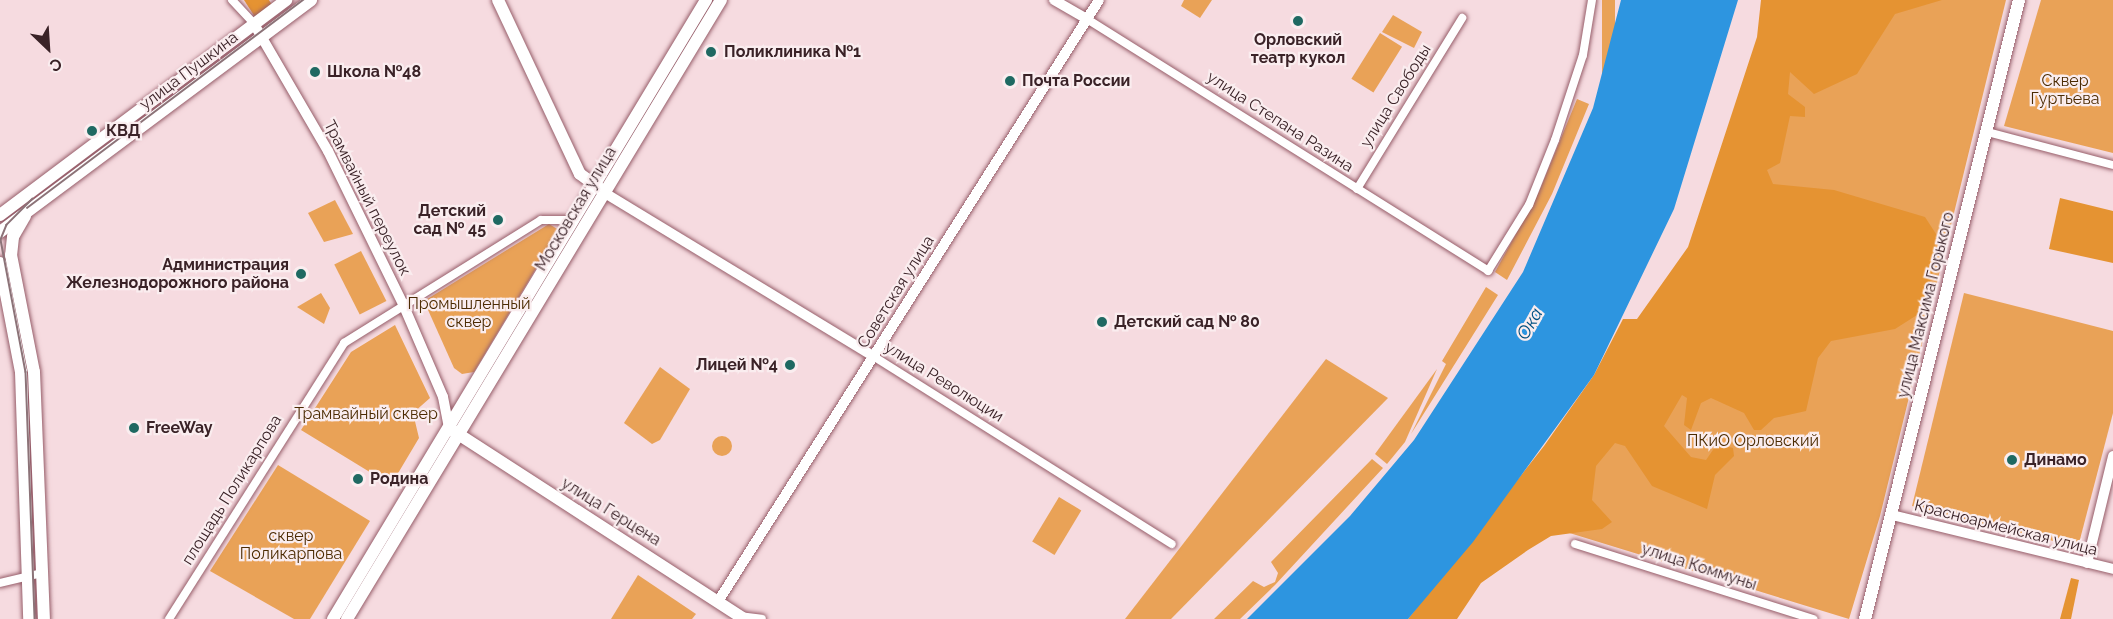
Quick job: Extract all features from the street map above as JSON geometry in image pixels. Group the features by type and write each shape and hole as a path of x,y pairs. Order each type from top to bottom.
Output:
{"main road":[{"name":"улица Пушкина","path":"0,215 286,0"},
{"name":"улица Пушкина","path":"0,232 25,216 311,0"},
{"path":"498,0 572,160 593,185 605,193"},
{"name":"Московская улица","path":"347,619 572,220 706,0"},
{"name":"Московская улица","path":"333,619 605,193 721,0"},
{"name":"улица Максима Горького","path":"1865,619 2019,0"},
{"path":"25,216 15,231 11,255 34,372 44,619"},
{"path":"0,241 11,255"},
{"path":"0,263 21,372 29,619"},
{"name":"улица Герцена","path":"453,432 718,600 741,618"}],"street":[{"path":"232,0 254,24"},
{"name":"улица Степана Разина","path":"1054,0 1488,271 1529,204 1555,140 1583,55 1592,0"},
{"name":"Советская улица","path":"718,600 1099,0"},
{"name":"улица Свободы","path":"1357,189 1462,18"},
{"name":"Трамвайный переулок","path":"254,24 264,35 403,304 442,397 453,432"},
{"path":"1987,132 2113,165"},
{"name":"улица Революции","path":"605,193 873,356 1172,544"},
{"name":"площадь Поликарпова","path":"169,619 344,343 403,304 523,232 549,218 572,220"},
{"path":"2087,563 2113,456"},
{"name":"Красноармейская улица","path":"1892,515 2113,569"},
{"name":"улица Коммуны","path":"1575,544 1813,619"},
{"path":"0,583 42,573"},
{"path":"741,618 762,619"}],"green space":[{"path":"1184,0 1212,0 1200,18 1181,6"},
{"path":"1602,0 1615,0 1615,97 1602,97"},
{"name":"ПКиО Орловский","path":"1770,0 2006,0 1880,516 1849,619 1521,518 1689,272"},
{"name":"Сквер Гуртьева","path":"2041,0 2113,0 2113,153 2004,126"},
{"path":"1393,15 1422,32 1414,48 1382,32"},
{"path":"1380,33 1402,47 1373,93 1351,79"},
{"path":"1577,99 1589,104 1552,194 1507,280 1495,272 1539,192"},
{"path":"335,200 353,234 324,242 308,213"},
{"name":"Промышленный сквер","path":"549,224 559,230 474,372 462,374 454,368 424,301"},
{"path":"361,251 386,301 360,315 334,265"},
{"path":"1486,287 1498,295 1411,434 1446,364 1442,361"},
{"path":"321,293 330,308 324,324 297,307"},
{"name":"Динамо","path":"1964,293 2113,331 2113,413 2078,547 1912,506"},
{"name":"Трамвайный сквер","path":"395,325 430,398 413,413 419,438 391,485 301,430 351,352"},
{"path":"1326,359 1388,398 1171,619 1125,619"},
{"path":"660,367 690,389 660,440 652,444 624,423"},
{"path":"1437,369 1405,442 1387,464 1375,454"},
{"path":"722,436 729,439 732,446 729,453 722,456 715,453 712,446 715,439"},
{"path":"1372,459 1383,468 1275,585 1240,619 1214,619 1253,581 1264,587 1275,582 1278,573 1271,562"},
{"name":"сквер Поликарпова","path":"278,465 370,521 310,619 294,619 210,571"},
{"path":"1059,497 1081,510 1055,555 1032,542"},
{"path":"638,575 696,614 692,619 611,619"}],"shaded area":[{"path":"244,0 269,0 272,5 255,17"},
{"path":"1761,0 1942,0 1895,14 1857,74 1814,94 1790,72 1788,94 1805,107 1805,117 1790,116 1780,163 1767,170 1773,184 1834,190 1925,217 1936,234 1932,276 1917,315 1895,329 1831,341 1818,358 1806,411 1774,418 1761,430 1754,430 1744,413 1711,398 1701,403 1691,430 1684,425 1687,398 1682,395 1664,426 1691,457 1706,460 1717,444 1733,448 1734,456 1715,475 1707,509 1652,486 1625,446 1615,443 1596,466 1592,500 1612,522 1602,529 1551,536 1528,550 1481,583 1457,619 1408,619 1544,446 1594,375 1623,319 1637,319 1688,247 1757,37"},
{"path":"2060,198 2113,211 2113,263 2049,249"},
{"path":"2071,578 2079,580 2071,619 2060,619"}],"water":[{"name":"Ока","path":"1621,0 1738,0 1674,209 1594,375 1473,542 1408,619 1247,619 1350,516 1414,440 1523,272 1593,108"}],"tram line":[{"path":"27,208 303,0"},
{"path":"33,199 7,225 1,240 26,372 35,619"}],"place":[{"name":"Орловский театр кукол","path":"1298,21"},
{"name":"Поликлиника №1","path":"711,52"},
{"name":"Школа №48","path":"315,72"},
{"name":"Почта России","path":"1010,81"},
{"name":"КВД","path":"92,131"},
{"name":"Детский сад № 45","path":"498,220"},
{"name":"Администрация Железнодорожного района","path":"301,274"},
{"name":"Детский сад № 80","path":"1102,322"},
{"name":"Лицей №4","path":"790,365"},
{"name":"FreeWay","path":"134,428"},
{"name":"Динамо","path":"2012,460"},
{"name":"Родина","path":"358,479"}]}
